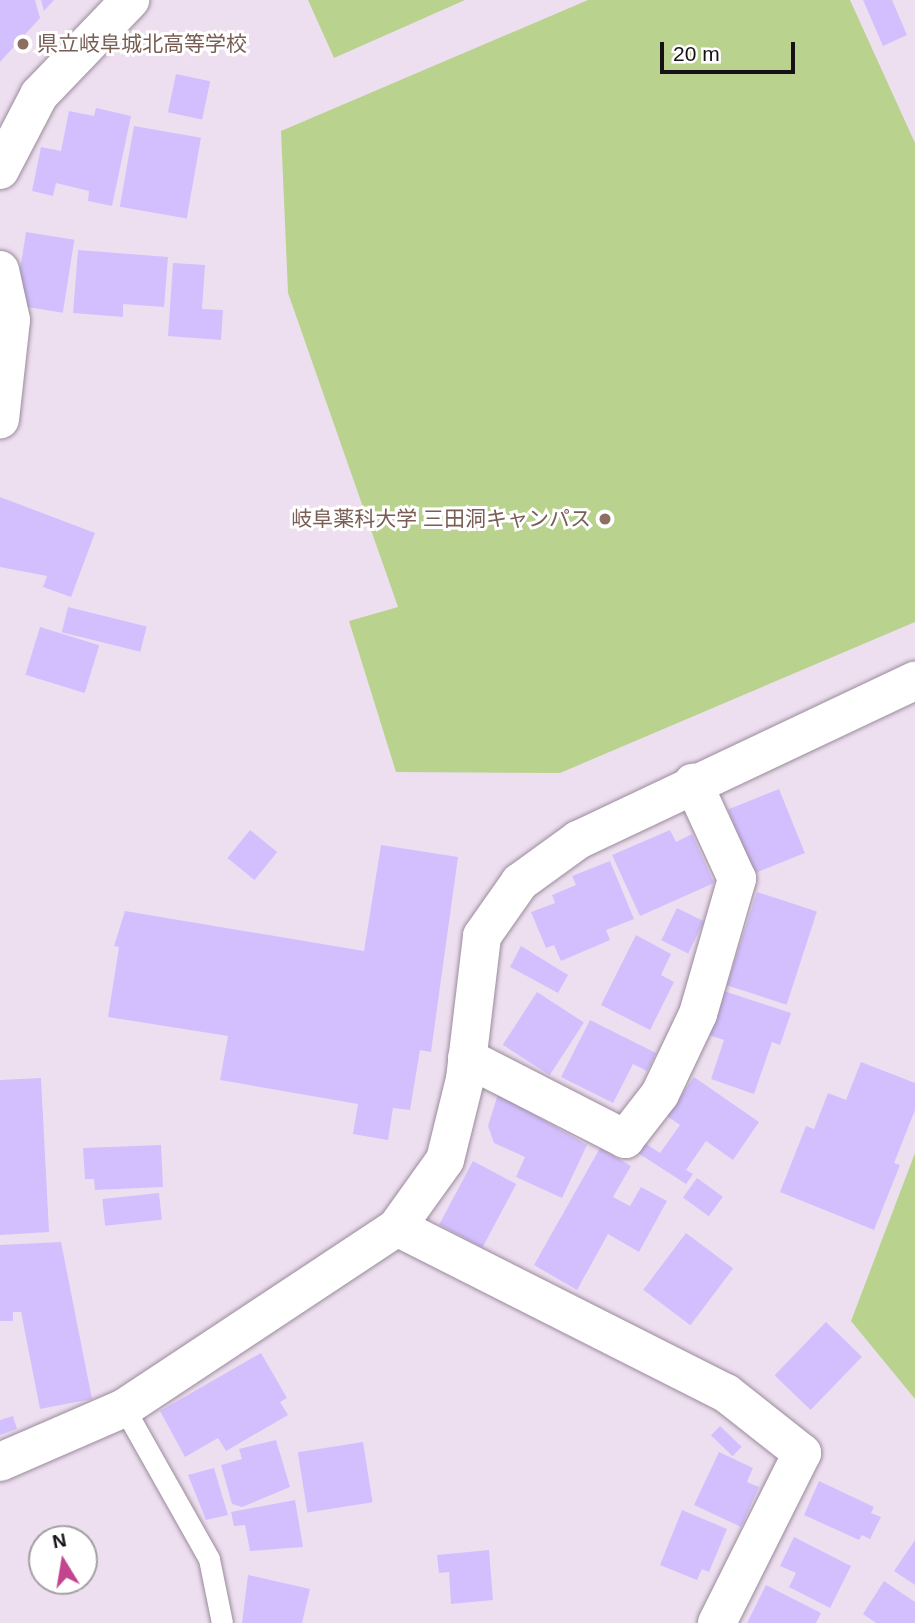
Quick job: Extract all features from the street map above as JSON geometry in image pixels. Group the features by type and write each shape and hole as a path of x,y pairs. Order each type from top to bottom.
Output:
{"street":[{"path":"0,170 39,94 130,0"},
{"path":"0,270 11,320 0,419"},
{"path":"0,1462 124,1408 397,1227 445,1160 467,1058 482,936 520,882 578,840 693,783 915,681"},
{"path":"467,1058 625,1139 660,1094 698,1014 737,879 693,783"},
{"path":"397,1227 726,1393 802,1453 718,1623"}],"lane":[{"path":"124,1408 209,1559 222,1623"}],"green space":[{"path":"308,0 465,0 334,58"},
{"name":"岐阜薬科大学 三田洞キャンパス","path":"588,0 850,0 915,143 915,622 560,773 396,772 349,621 398,607 288,293 281,131"},
{"path":"915,1153 915,1399 851,1321"}],"building":[{"path":"0,0 35,0 40,18 0,62"},
{"path":"41,0 54,0 44,11"},
{"path":"863,0 892,0 907,35 883,46"},
{"path":"176,74 210,81 202,119 168,112"},
{"path":"96,108 131,116 112,206 88,201 89,191 56,183 53,196 32,191 41,147 61,151 69,111 94,116"},
{"path":"134,126 201,138 187,219 120,207"},
{"path":"26,232 74,240 63,313 14,305"},
{"path":"78,250 168,257 164,307 123,304 123,317 73,313"},
{"path":"173,263 205,265 202,309 223,310 221,340 168,336"},
{"path":"0,497 95,533 71,597 43,587 47,576 0,567"},
{"path":"68,607 147,627 140,652 62,632"},
{"path":"40,627 99,645 85,693 25,675"},
{"path":"779,789 805,853 754,874 728,810"},
{"path":"250,830 277,852 255,880 227,858"},
{"path":"670,830 676,842 692,834 714,883 640,916 612,855"},
{"path":"381,845 458,857 431,1052 420,1050 410,1110 393,1108 388,1140 353,1134 358,1104 220,1080 228,1036 108,1017 119,947 114,946 125,911 364,951"},
{"path":"610,861 634,919 606,930 610,940 561,961 554,945 546,948 531,912 555,903 552,895 576,885 572,876"},
{"path":"757,892 817,911 787,1005 727,985"},
{"path":"677,908 704,921 688,954 661,940"},
{"path":"636,935 671,954 661,975 674,982 650,1030 601,1005"},
{"path":"521,946 568,975 558,993 510,967"},
{"path":"724,991 791,1013 780,1045 772,1042 754,1094 711,1079 724,1040 709,1035"},
{"path":"537,992 584,1022 550,1075 503,1045"},
{"path":"590,1020 656,1053 647,1071 633,1064 613,1103 561,1077"},
{"path":"861,1062 915,1083 915,1110 894,1163 900,1165 874,1230 780,1192 806,1126 814,1129 828,1093 846,1100"},
{"path":"694,1077 759,1122 733,1160 706,1141 686,1170 693,1174 686,1184 638,1153 645,1143 660,1153 680,1125 667,1116"},
{"path":"41,1078 49,1232 0,1235 0,1080"},
{"path":"498,1094 587,1145 562,1198 516,1177 525,1157 494,1143 488,1126"},
{"path":"161,1145 163,1187 95,1190 94,1179 85,1179 83,1148"},
{"path":"600,1148 631,1166 613,1197 630,1206 641,1187 667,1201 639,1252 608,1234 577,1290 534,1265"},
{"path":"473,1161 516,1184 482,1248 439,1225"},
{"path":"697,1178 723,1197 709,1216 683,1197"},
{"path":"159,1193 162,1220 105,1226 102,1199"},
{"path":"686,1233 733,1269 690,1325 643,1290"},
{"path":"61,1242 92,1399 40,1409 21,1312 13,1312 13,1321 0,1321 0,1245"},
{"path":"826,1322 862,1357 811,1410 775,1375"},
{"path":"261,1353 287,1398 280,1402 288,1415 226,1451 218,1438 185,1457 160,1411"},
{"path":"13,1416 17,1429 0,1435 0,1420"},
{"path":"720,1426 742,1447 733,1456 711,1435"},
{"path":"276,1440 290,1487 242,1507 232,1504 221,1465 242,1459 239,1449"},
{"path":"363,1442 373,1502 307,1513 298,1452"},
{"path":"719,1452 753,1468 747,1482 759,1487 741,1527 694,1505"},
{"path":"214,1468 228,1515 206,1520 188,1475"},
{"path":"819,1481 874,1507 871,1513 881,1517 870,1539 862,1535 859,1540 804,1515"},
{"path":"295,1500 303,1547 250,1551 245,1525 234,1526 231,1512"},
{"path":"682,1510 727,1529 709,1572 702,1569 697,1580 660,1565"},
{"path":"794,1537 851,1566 830,1608 789,1587 796,1573 780,1566"},
{"path":"915,1540 915,1585 894,1571"},
{"path":"489,1550 493,1600 451,1604 449,1572 439,1573 437,1555"},
{"path":"248,1575 310,1589 302,1623 242,1623"},
{"path":"884,1581 915,1602 915,1623 876,1623 863,1614"},
{"path":"766,1585 821,1613 816,1623 747,1623"}],"place":[{"name":"県立岐阜城北高等学校","path":"23,44"},
{"name":"岐阜薬科大学 三田洞キャンパス","path":"605,519"}]}
